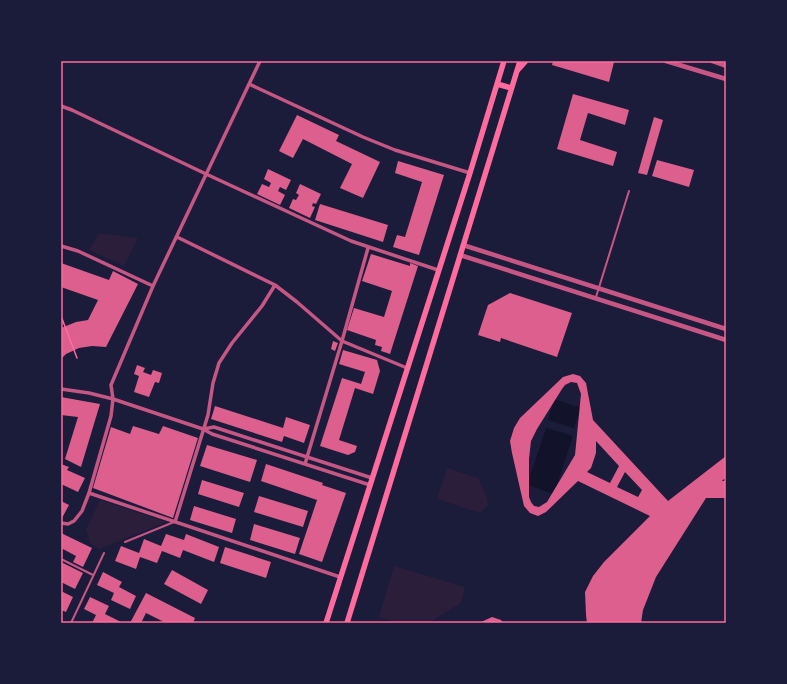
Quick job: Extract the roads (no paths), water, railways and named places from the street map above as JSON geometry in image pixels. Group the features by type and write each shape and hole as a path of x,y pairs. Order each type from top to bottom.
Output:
{"main road":[{"path":"326,623 470,173 504,61"},
{"path":"347,623 520,61"},
{"path":"516,72 526,61"},
{"path":"497,84 511,88"}],"street":[{"path":"61,523 68,524 74,521 82,511 89,493 112,416 113,399 111,385 153,286 260,61"},
{"path":"666,61 726,79"},
{"path":"712,61 726,66"},
{"path":"249,84 363,138 395,150 470,173"},
{"path":"61,106 351,241 368,248 438,270"},
{"path":"177,237 275,286 297,302 342,341 407,368"},
{"path":"463,245 726,329"},
{"path":"61,246 99,260 153,286"},
{"path":"305,464 368,248"},
{"path":"460,255 726,340"},
{"path":"175,522 208,415 213,383 219,362 232,343 262,306 275,286"},
{"path":"61,389 89,393 113,399 203,429 212,434 370,485"},
{"path":"203,429 214,427 372,478"},
{"path":"89,493 340,577"}],"lane":[{"path":"596,299 629,191"},
{"path":"125,542 175,522"},
{"path":"71,623 104,553"},
{"path":"61,559 93,575"}]}
